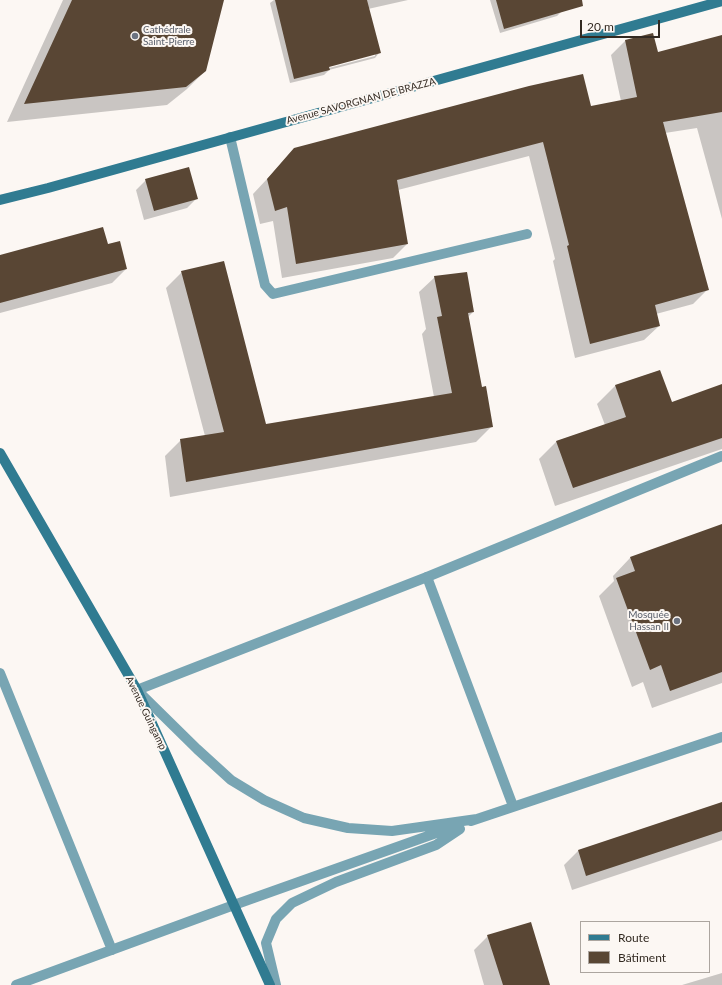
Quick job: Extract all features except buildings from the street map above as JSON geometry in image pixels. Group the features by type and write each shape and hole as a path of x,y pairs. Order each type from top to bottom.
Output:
{"street":[{"name":"Avenue SAVORGNAN DE BRAZZA","path":"0,200 48,188 718,1"},
{"path":"230,137 265,285 273,294 527,234"},
{"name":"Avenue Guingamp","path":"0,453 137,690 270,985"},
{"path":"477,819 392,831 348,828 304,818 264,800 231,780 137,690 428,577 722,456"},
{"path":"428,577 513,806"},
{"path":"0,673 112,950"},
{"path":"16,985 234,905 513,806 722,737"},
{"path":"276,985 266,943 276,919 292,903 336,882 436,845 477,819"}],"place":[{"name":"Cathédrale Saint-Pierre","path":"135,36"},
{"name":"Mosquée Hassan II","path":"677,621"}]}
